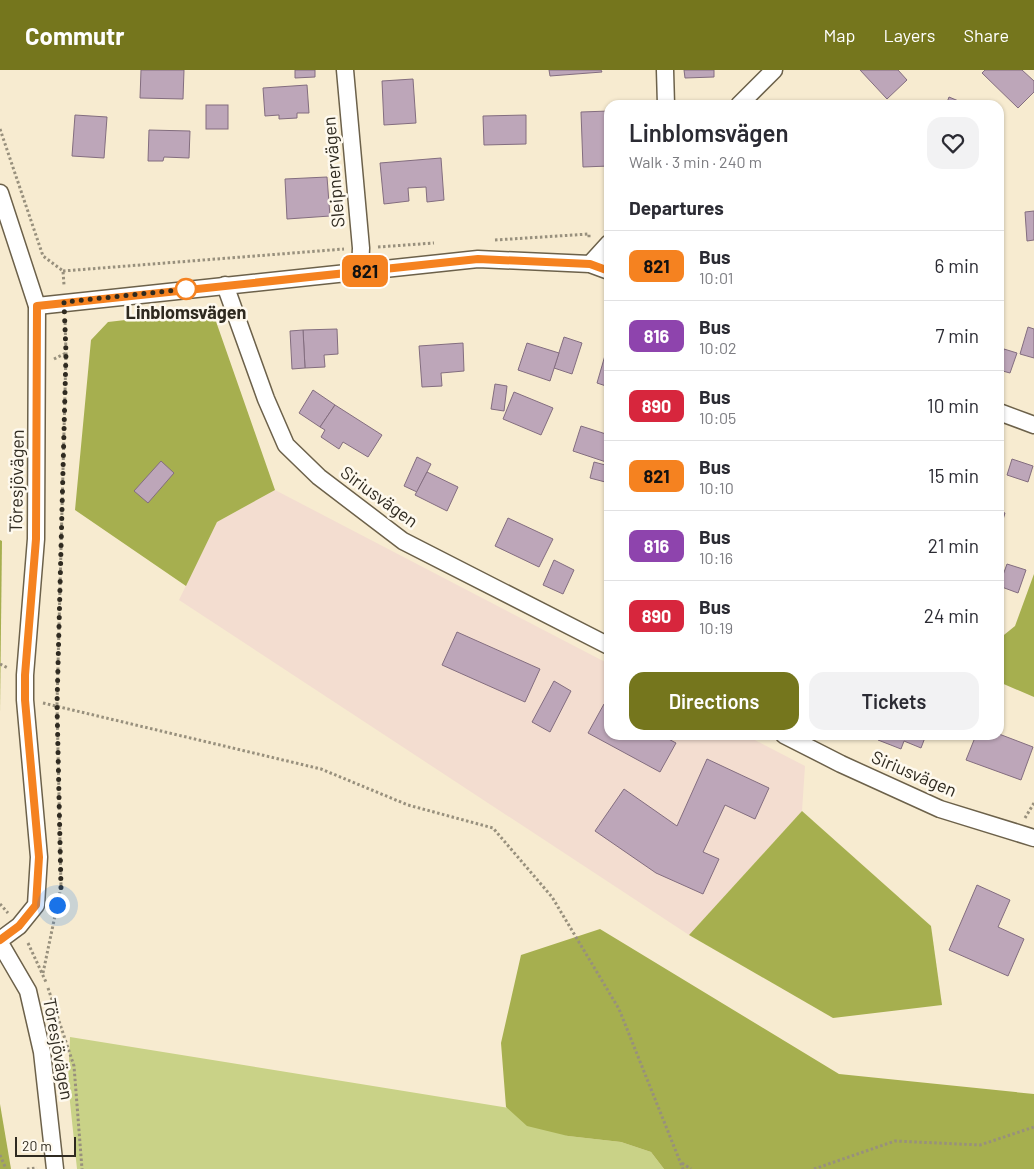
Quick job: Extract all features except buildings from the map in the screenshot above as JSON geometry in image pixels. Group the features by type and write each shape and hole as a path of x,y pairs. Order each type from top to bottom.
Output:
{"street":[{"name":"Sleipnervägen","path":"345,70 361,248 360,271"},
{"path":"665,70 666,100"},
{"path":"744,100 774,70"},
{"name":"Töresjövägen","path":"0,192 37,306 36,539 25,675 25,700 39,857 36,905 19,926 0,942 28,991 42,1052 55,1169"},
{"path":"590,264 604,249"},
{"path":"37,306 478,259 590,264 604,269"},
{"name":"Siriusvägen","path":"225,285 266,399 286,445 319,478 403,541 604,643"},
{"path":"1004,414 1034,425"},
{"name":"Siriusvägen","path":"794,740 841,764 940,809 1034,838"}],"path":[{"path":"0,129 43,256 63,271 66,353 57,705 61,888 43,973"},
{"path":"25,700 57,705 321,769 408,805 494,828 552,897 619,1009 684,1169"},
{"path":"814,1169 895,1141 980,1145 1034,1127"},
{"path":"0,1155 6,1169"},
{"path":"681,1163 691,1169"}],"shaded area":[{"path":"275,490 604,661 604,740 755,740 805,766 802,811 689,935 179,600 217,522"}],"green space":[{"path":"212,310 275,490 217,522 186,586 75,510 91,340 108,322"},
{"path":"0,540 2,541 0,713"},
{"path":"1034,574 1034,697 1004,684 1004,635 1015,626"},
{"path":"802,811 931,926 942,1005 833,1018 689,935"},
{"path":"600,929 839,1074 1034,1094 1034,1169 664,1169 651,1152 621,1142 568,1136 527,1126 506,1107 501,1043 521,955"},
{"path":"70,1037 509,1108 568,1136 621,1142 651,1152 664,1169 77,1169 68,1083"},
{"path":"0,1104 11,1169 0,1169"}],"bus line":[{"name":"821","path":"0,940 19,926 36,905 39,857 25,700 25,675 36,539 37,306 115,296 478,259 590,264 604,269"}],"place":[{"name":"Linblomsvägen","path":"186,289"}],"route":[{"path":"57,905 61,888 57,705 66,353 64,302 188,289 186,289"}]}
